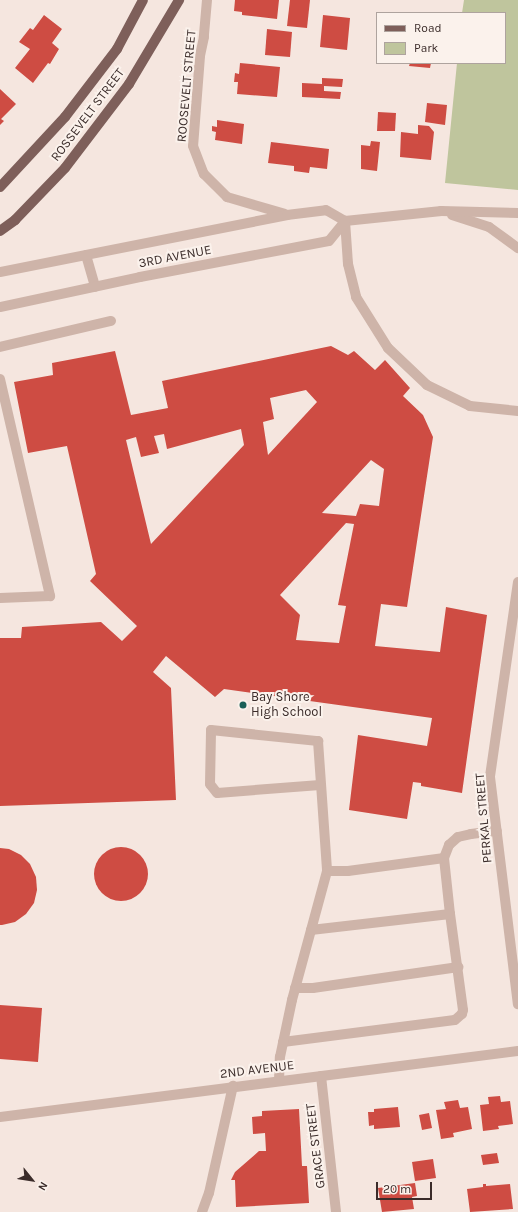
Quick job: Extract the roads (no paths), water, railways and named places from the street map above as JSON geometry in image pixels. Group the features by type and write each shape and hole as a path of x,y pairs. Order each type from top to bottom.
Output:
{"main road":[{"path":"0,187 65,118 112,56 143,0"},
{"name":"ROSSEVELT STREET","path":"0,231 15,220 65,168 129,84 179,0"}],"street":[{"name":"ROOSEVELT STREET","path":"207,0 204,37 200,56 193,146 204,174 226,197 287,214"},
{"name":"3RD AVENUE","path":"0,272 287,214 326,210 345,221 329,241 0,307"},
{"path":"518,213 441,211 345,221 348,264 356,297 388,348 427,385 470,406 518,411"},
{"path":"441,211 489,227 518,248"},
{"path":"86,255 95,287"},
{"path":"0,346 111,321"},
{"path":"0,379 50,596 0,598"},
{"name":"PERKAL STREET","path":"518,582 490,777 518,1004"},
{"path":"279,1081 280,1057 295,988 327,871 318,740 211,730 210,784 217,793 320,786"},
{"path":"283,1042 458,1018 463,1010 444,858 449,845 458,837 497,831"},
{"path":"327,871 348,871 444,858"},
{"path":"311,930 450,914"},
{"path":"295,988 313,988 458,967"},
{"name":"2ND AVENUE","path":"0,1117 233,1086 518,1051"},
{"name":"GRACE STREET","path":"321,1076 336,1212"},
{"path":"202,1212 211,1186 233,1086"}],"place":[{"name":"Bay Shore High School","path":"243,705"}]}
